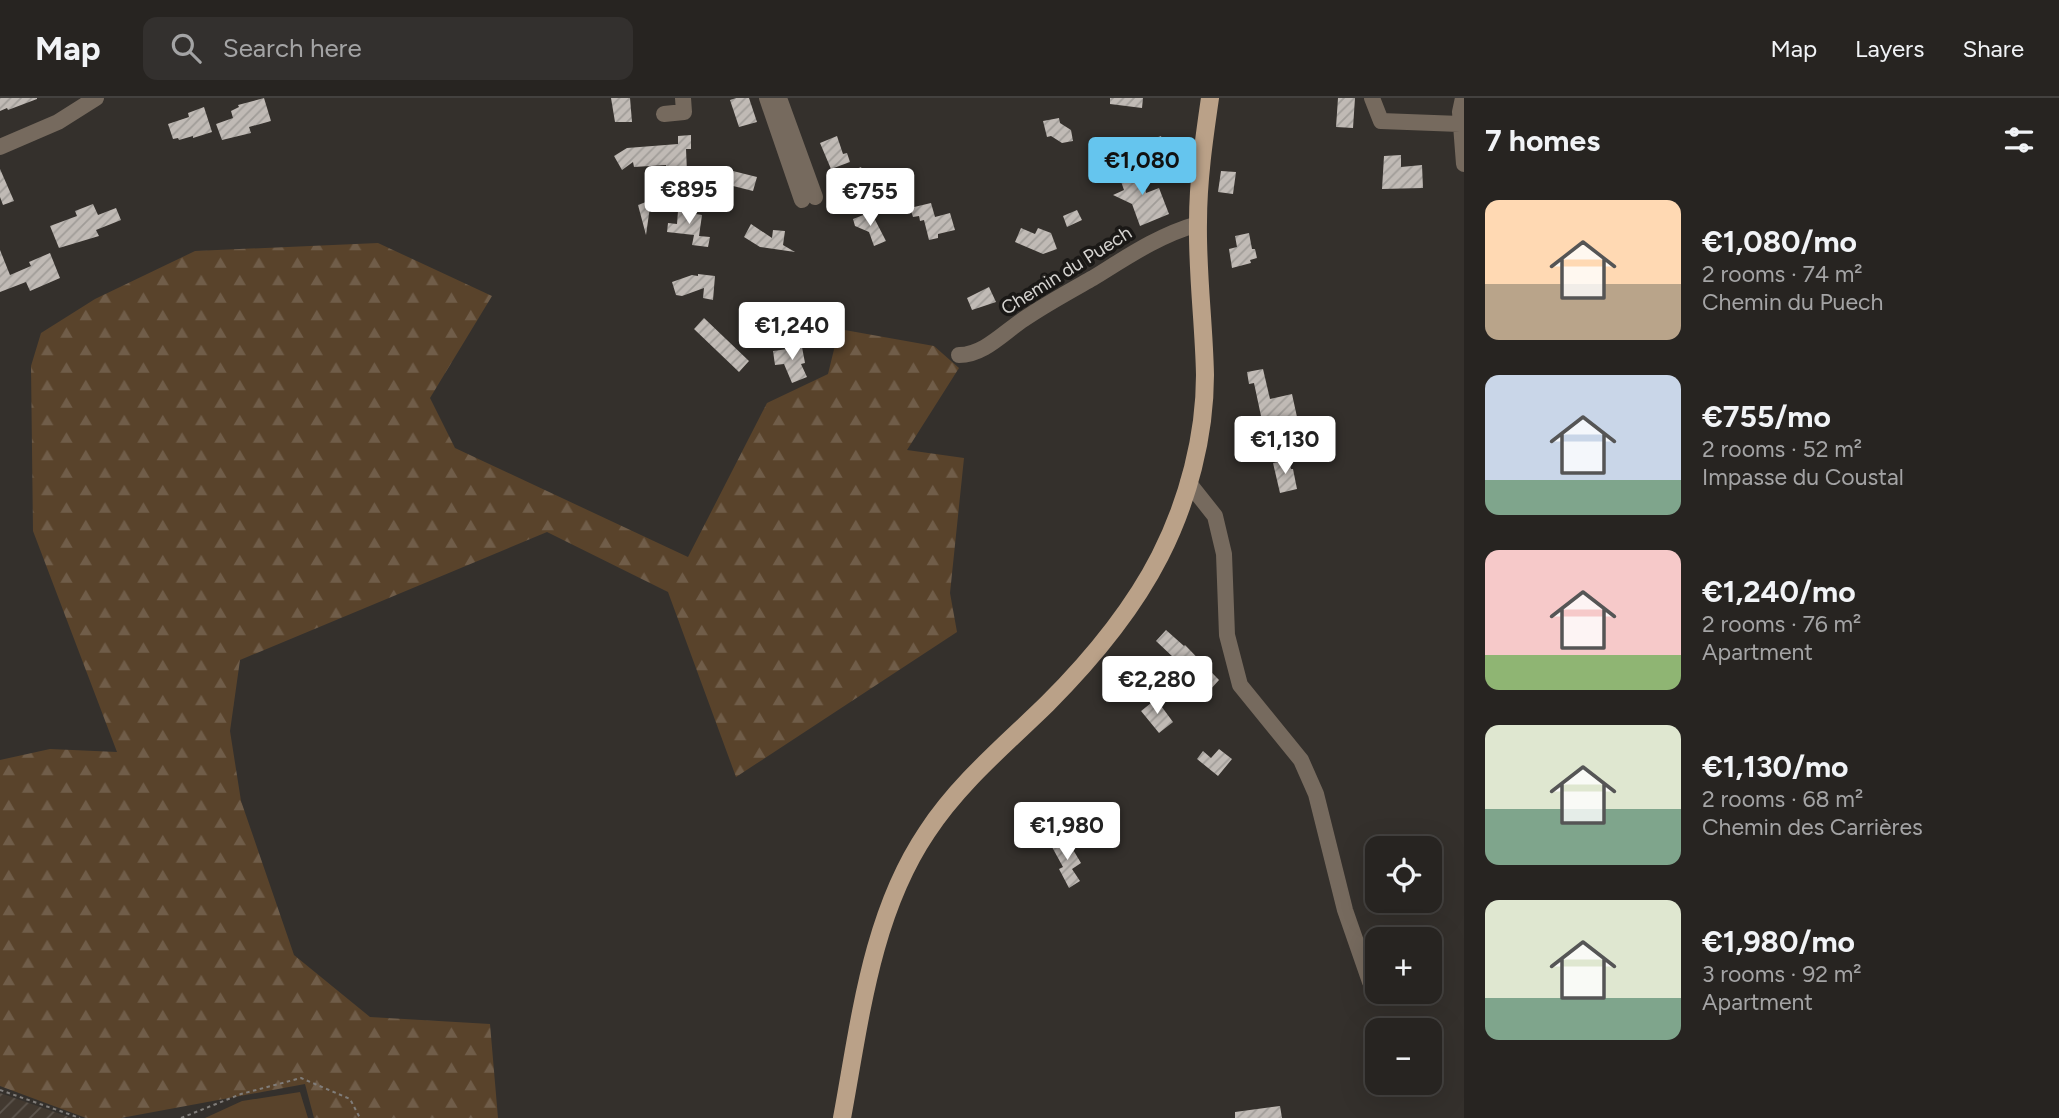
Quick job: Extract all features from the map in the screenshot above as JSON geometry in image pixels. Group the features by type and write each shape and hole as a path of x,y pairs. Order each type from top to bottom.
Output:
{"main road":[{"path":"842,1118 874,953 897,886 927,831 968,780 1050,701 1102,645 1161,555 1181,506 1199,443 1205,377 1198,224 1210,98"}],"street":[{"path":"0,147 58,122 96,98"},
{"path":"664,114 684,112 683,98"},
{"path":"767,98 808,199 779,98"},
{"path":"1372,98 1381,121 1460,124"},
{"path":"1463,98 1460,124 1464,164"},
{"name":"Chemin du Puech","path":"960,355 971,355 985,347 1024,319 1142,248 1173,232 1198,224"},
{"path":"1188,482 1215,516 1224,554 1227,635 1240,685 1301,760 1306,771 1316,794 1345,910 1365,968"}],"path":[{"path":"181,1118 241,1094 301,1078 350,1099 360,1118"},
{"path":"0,1090 80,1118"}],"shaded area":[{"path":"0,1093 72,1118 0,1118"}],"green space":[{"path":"378,243 492,296 430,398 455,448 688,557 767,403 828,374 839,329 934,346 959,368 907,450 964,458 950,593 957,632 736,777 668,592 547,532 240,660 230,731 241,801 294,955 370,1017 490,1024 498,1118 314,1118 305,1084 121,1118 86,1118 0,1086 0,760 50,749 117,752 33,531 31,366 41,333 95,299 195,251"},
{"path":"300,1092 308,1118 205,1118 242,1101"}],"building":[{"path":"0,98 37,98 37,99 0,111"},
{"path":"264,98 271,121 249,127 251,133 222,140 216,124 233,118 231,111 239,107 238,105"},
{"path":"611,98 630,98 632,122 615,122"},
{"path":"749,98 757,122 739,127 730,100"},
{"path":"1110,98 1143,98 1142,108 1110,104"},
{"path":"1338,98 1355,98 1353,128 1336,127"},
{"path":"204,107 212,132 193,138 173,139 168,124 189,117 188,113"},
{"path":"1059,118 1060,123 1071,130 1073,141 1062,143 1051,136 1047,137 1043,121"},
{"path":"691,135 691,149 686,149 687,172 666,173 666,165 634,167 633,162 622,170 614,156 627,148 678,144 678,136"},
{"path":"837,136 843,154 847,153 850,162 831,169 820,143"},
{"path":"1161,136 1163,143 1167,142 1172,156 1152,162 1147,143"},
{"path":"1401,155 1401,167 1422,165 1423,188 1382,189 1384,156"},
{"path":"1143,166 1146,193 1159,188 1169,214 1140,226 1132,204 1113,195 1124,190 1118,173"},
{"path":"861,167 867,183 864,184 867,193 853,198 847,173"},
{"path":"0,169 14,201 3,205 0,197"},
{"path":"725,169 757,177 753,191 721,183"},
{"path":"1221,171 1236,172 1233,194 1218,192"},
{"path":"651,200 646,235 638,205"},
{"path":"931,203 935,217 950,213 955,230 938,234 938,238 929,240 924,220 920,221 919,216 913,217 910,208"},
{"path":"93,204 98,215 116,208 121,220 96,230 99,236 59,248 50,226 77,216 75,211"},
{"path":"686,204 688,207 697,208 696,214 702,215 699,236 710,237 708,247 692,245 694,235 667,232 668,223 677,224 678,211"},
{"path":"1077,210 1082,220 1067,227 1063,216"},
{"path":"871,212 886,241 874,246 869,232 855,226 853,219"},
{"path":"751,224 772,238 773,230 785,231 783,245 795,252 760,247 744,237"},
{"path":"1021,228 1035,234 1038,228 1051,233 1057,249 1043,254 1015,242"},
{"path":"1249,233 1257,258 1250,260 1251,263 1232,268 1229,249 1237,247 1235,236"},
{"path":"0,250 10,275 31,266 29,262 50,253 60,278 30,291 26,282 0,292"},
{"path":"698,274 715,276 713,300 703,298 704,288 682,296 676,295 672,282"},
{"path":"989,287 996,302 972,310 967,298"},
{"path":"704,318 749,361 739,372 694,329"},
{"path":"802,347 805,363 801,364 807,377 792,383 784,364 775,365 773,351"},
{"path":"1263,369 1270,399 1292,394 1297,417 1274,422 1275,430 1262,432 1254,383 1249,384 1247,372"},
{"path":"1289,460 1297,489 1280,493 1273,463"},
{"path":"1166,630 1185,645 1219,680 1209,691 1156,641"},
{"path":"1156,699 1173,722 1159,733 1141,711"},
{"path":"1219,749 1232,759 1218,776 1197,759 1203,751 1211,758"},
{"path":"1066,838 1081,863 1072,869 1080,881 1069,888 1059,869 1063,867 1052,847"},
{"path":"1280,1106 1282,1118 1235,1118 1235,1112"}]}
